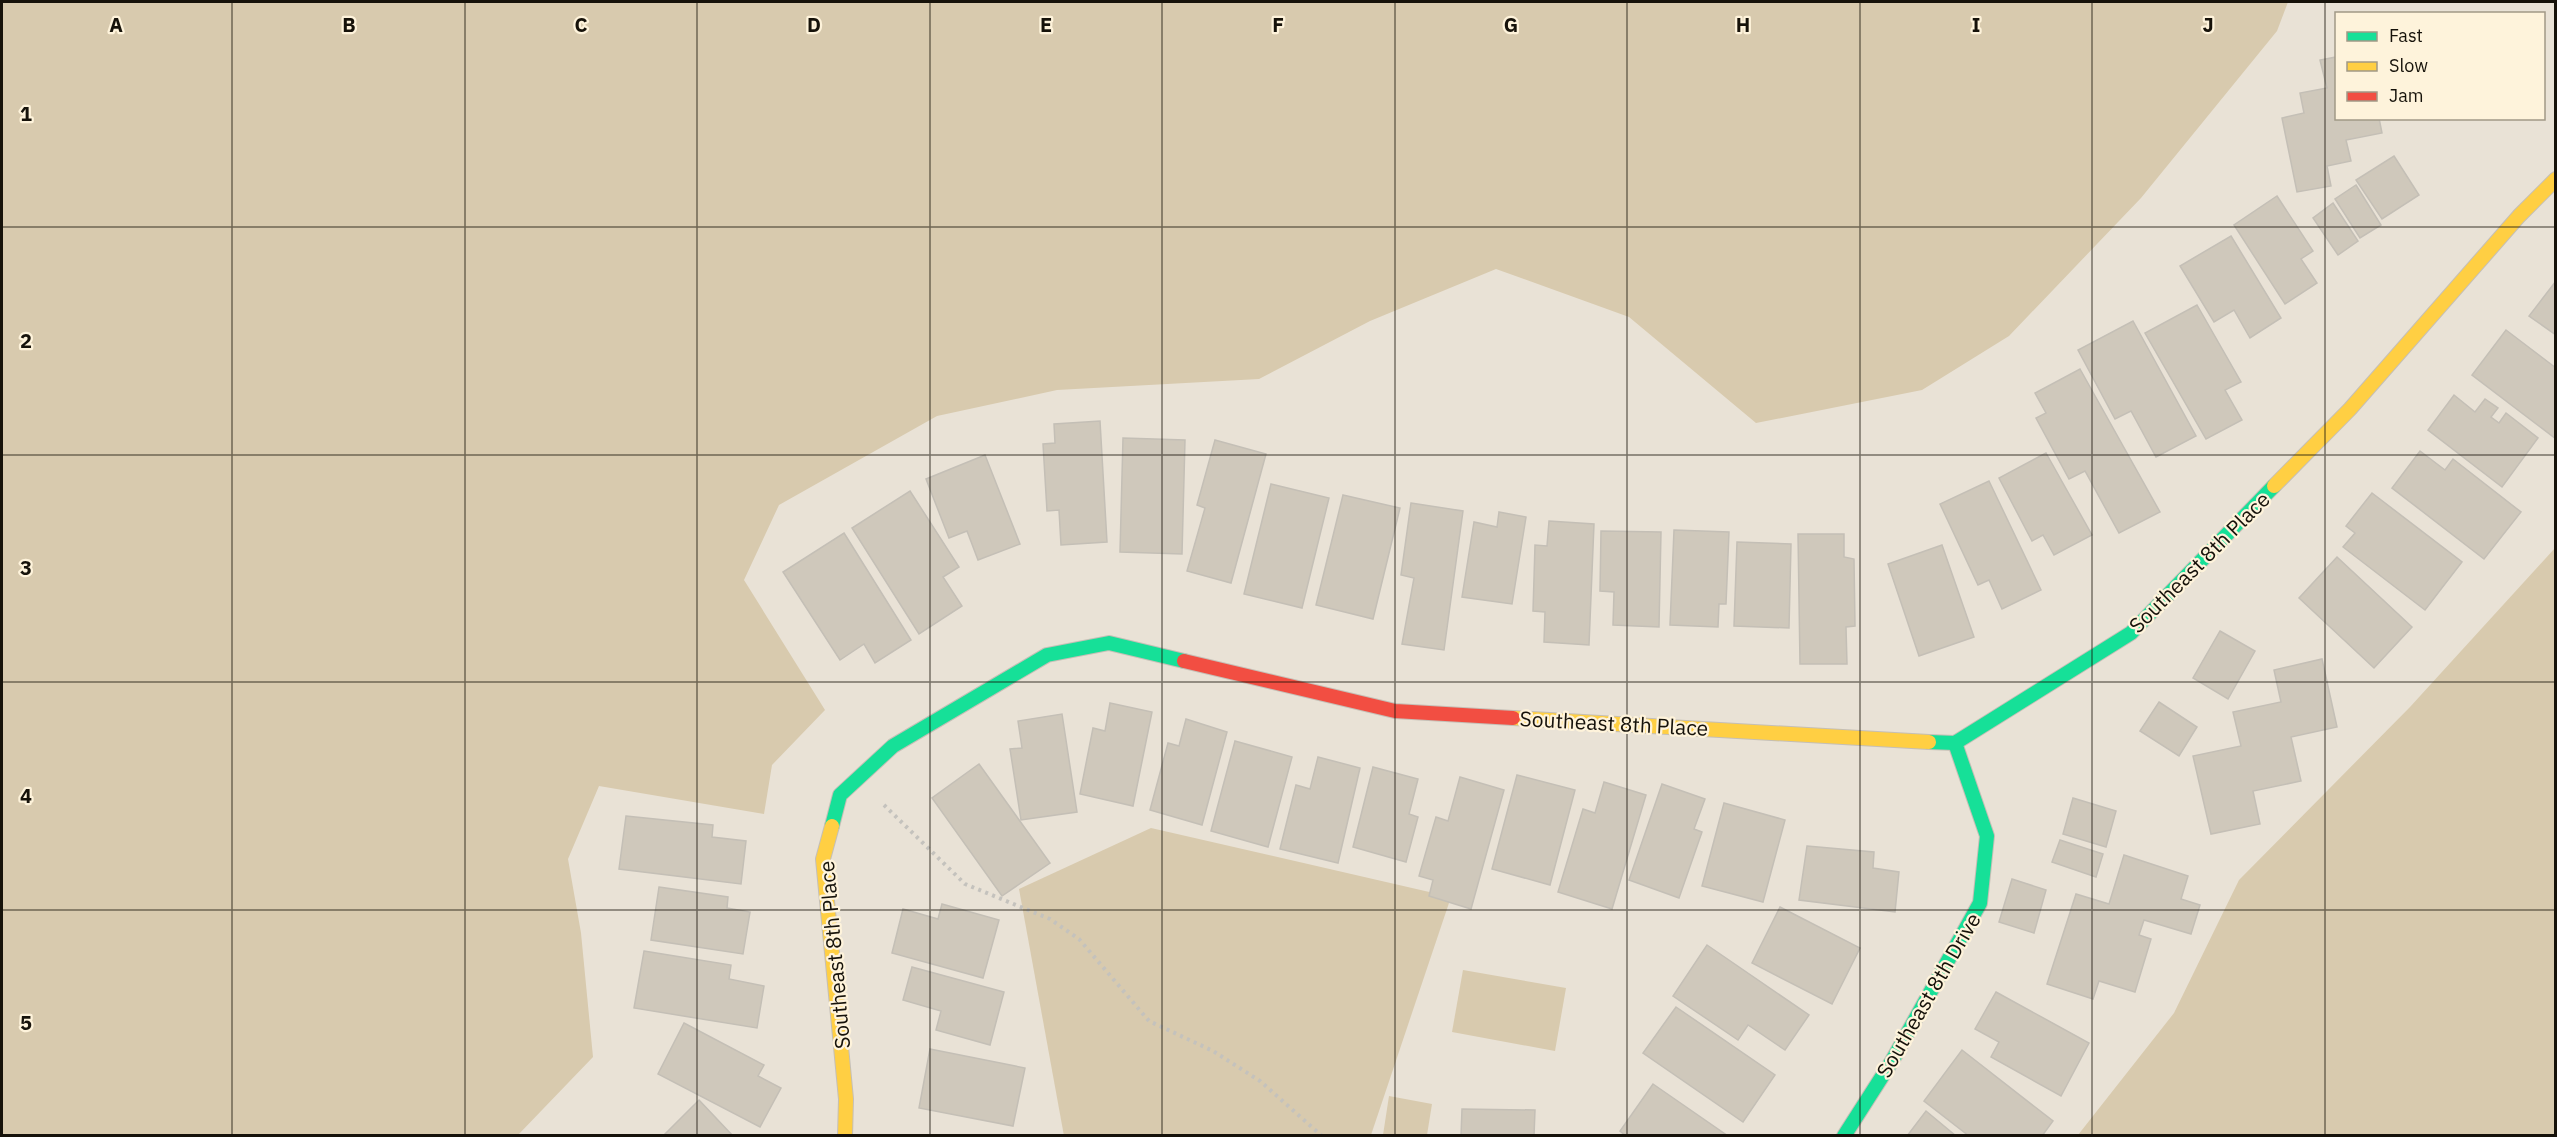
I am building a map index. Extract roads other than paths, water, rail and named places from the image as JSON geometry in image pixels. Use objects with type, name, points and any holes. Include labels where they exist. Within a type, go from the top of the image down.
[{"type":"street","name":"Southeast 8th Place","points":[[845,1136],[846,1099],[823,859],[840,795],[893,746],[1047,655],[1109,643],[1395,711],[1955,743],[2131,633],[2350,409],[2519,216],[2556,179]]},
{"type":"street","name":"Southeast 8th Drive","points":[[1844,1136],[1892,1062],[1980,903],[1987,836],[1955,743]]}]
